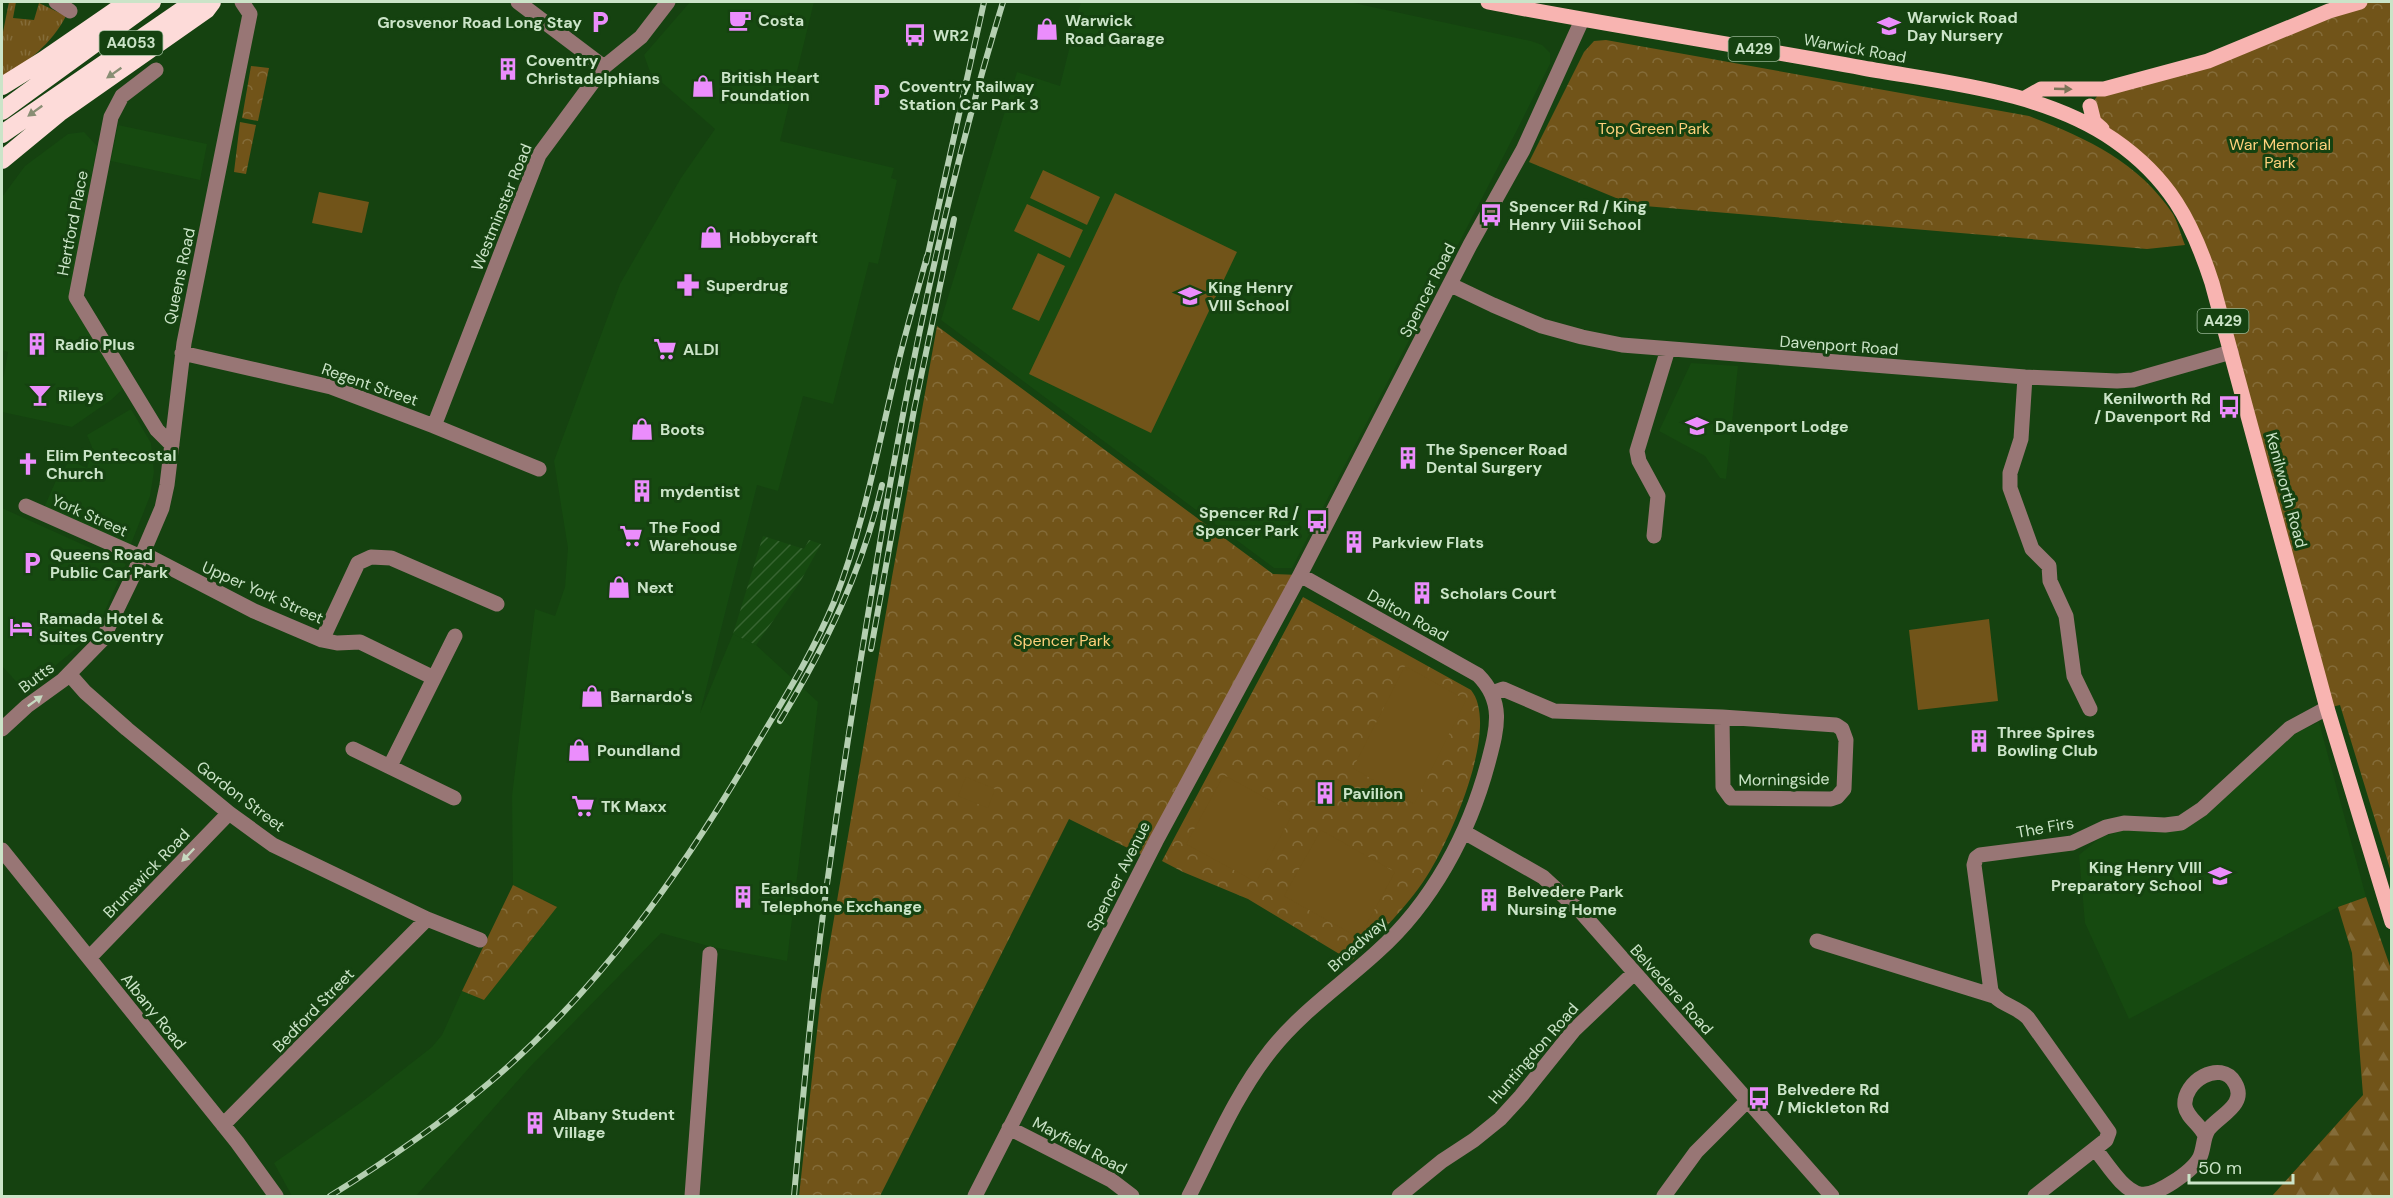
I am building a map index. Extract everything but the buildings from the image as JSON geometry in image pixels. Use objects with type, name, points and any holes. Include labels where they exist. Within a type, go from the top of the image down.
[{"type":"highway","points":[[2,86],[128,2]]},
{"type":"highway","name":"A4053","points":[[2,134],[152,2]]},
{"type":"highway","name":"A4053","points":[[2,111],[63,79],[194,2]]},
{"type":"highway","points":[[2,171],[7,155],[69,106],[206,10],[212,2]]},
{"type":"main road","name":"Warwick Road","points":[[1488,2],[1927,78],[2025,98],[2071,118]]},
{"type":"main road","points":[[2025,98],[2041,88],[2104,89],[2208,61],[2329,11],[2360,2]]},
{"type":"main road","points":[[2071,118],[2085,112],[2104,89]]},
{"type":"main road","points":[[2090,106],[2094,122],[2116,141]]},
{"type":"main road","name":"Kenilworth Road","points":[[2071,118],[2093,127],[2116,141],[2155,175],[2187,218],[2212,283],[2327,708],[2391,922]]},
{"type":"street","points":[[56,2],[70,11]]},
{"type":"street","name":"Queens Road","points":[[141,555],[162,508],[172,445],[182,353],[250,14],[242,2]]},
{"type":"street","points":[[518,2],[604,67]]},
{"type":"street","name":"Westminster Road","points":[[434,426],[539,155],[604,67],[641,37],[668,2]]},
{"type":"street","name":"Spencer Road","points":[[1300,575],[1470,245],[1523,150],[1582,20]]},
{"type":"street","name":"Hertford Place","points":[[156,70],[122,96],[111,117],[76,297],[157,429],[172,445]]},
{"type":"street","name":"Davenport Road","points":[[1451,285],[1542,326],[1622,345],[1668,350],[2025,377],[2125,381],[2231,352]]},
{"type":"street","points":[[1654,536],[1658,496],[1639,461],[1637,451],[1668,350]]},
{"type":"street","name":"Regent Street","points":[[182,353],[331,387],[434,426],[539,470]]},
{"type":"street","points":[[2025,377],[2021,439],[2010,473],[2010,488],[2032,549],[2049,566],[2050,581],[2066,616],[2073,676],[2090,709]]},
{"type":"street","name":"York Street","points":[[26,506],[141,555]]},
{"type":"street","name":"Upper York Street","points":[[141,555],[322,640],[358,563],[371,557],[392,558],[497,604]]},
{"type":"street","name":"Butts","points":[[2,729],[27,706],[70,675],[107,631],[141,555]]},
{"type":"street","name":"Dalton Road","points":[[1300,575],[1478,675],[1492,693]]},
{"type":"street","name":"Spencer Avenue","points":[[975,1197],[1156,841],[1300,575]]},
{"type":"street","points":[[390,766],[455,636]]},
{"type":"street","points":[[322,640],[337,643],[360,642],[435,678]]},
{"type":"street","name":"Gordon Street","points":[[70,675],[114,718],[229,813],[273,844],[427,919],[480,940]]},
{"type":"street","name":"Morningside","points":[[1492,693],[1503,689],[1554,711],[1722,717],[1836,725],[1842,729],[1846,740],[1844,789],[1837,797],[1831,799],[1731,798],[1723,787],[1722,717]]},
{"type":"street","name":"Broadway","points":[[1189,1197],[1245,1088],[1271,1049],[1303,1015],[1398,932],[1430,890],[1464,832],[1482,787],[1497,717],[1492,693]]},
{"type":"street","name":"The Firs","points":[[1994,996],[1988,985],[1977,899],[1974,865],[1978,856],[2072,843],[2106,827],[2124,823],[2165,825],[2181,823],[2202,809],[2290,728],[2327,708]]},
{"type":"street","points":[[354,749],[454,798]]},
{"type":"street","name":"Brunswick Road","points":[[89,958],[229,813]]},
{"type":"street","name":"Belvedere Road","points":[[1464,832],[1543,877],[1582,913],[1832,1197]]},
{"type":"street","name":"Albany Road","points":[[2,850],[223,1125],[276,1197]]},
{"type":"street","name":"Bedford Street","points":[[223,1125],[427,919]]},
{"type":"street","points":[[1817,940],[1994,996],[2022,1011],[2028,1018],[2108,1129],[2108,1138],[2035,1197]]},
{"type":"street","points":[[692,1197],[710,954]]},
{"type":"street","name":"Huntingdon Road","points":[[1399,1197],[1442,1161],[1500,1119],[1574,1030],[1634,974]]},
{"type":"street","points":[[1664,1197],[1696,1152],[1748,1101]]},
{"type":"street","name":"Mayfield Road","points":[[1009,1128],[1112,1180],[1132,1197]]},
{"type":"street","points":[[2095,1149],[2130,1189],[2148,1194],[2163,1189],[2196,1163],[2203,1149],[2205,1136]]},
{"type":"shaded area","points":[[690,2],[814,2],[780,141],[894,168],[891,178],[897,180],[878,264],[869,262],[833,404],[803,396],[778,491],[757,485],[700,713],[733,634],[756,645],[818,702],[787,961],[712,947],[661,933],[529,1068],[416,1196],[292,1196],[274,1163],[363,1101],[432,1047],[442,1035],[462,991],[484,1000],[556,906],[513,885],[512,796],[535,609],[555,616],[565,587],[568,548],[554,461],[620,284],[681,178],[715,129],[650,72],[644,55]]},
{"type":"shaded area","name":"King Henry VIII School","points":[[1081,2],[1349,2],[1531,41],[1542,45],[1550,53],[1550,64],[1516,132],[1292,568],[1274,568],[941,320],[1017,72],[1060,86]]},
{"type":"shaded area","points":[[118,125],[207,144],[200,180],[111,161]]},
{"type":"shaded area","points":[[84,132],[97,146],[70,295],[125,387],[111,400],[72,427],[2,412],[2,386],[8,352],[2,350],[2,197],[25,166],[68,134]]},
{"type":"shaded area","name":"Davenport Lodge","points":[[1691,363],[1738,366],[1726,479],[1720,478],[1705,456],[1659,431]]},
{"type":"shaded area","points":[[131,409],[151,443],[154,472],[150,496],[129,549],[43,510],[62,467],[65,468],[69,460],[87,468],[92,447],[87,435]]},
{"type":"shaded area","points":[[2,508],[126,564],[95,633],[27,689],[23,689],[2,666]]},
{"type":"shaded area","points":[[763,536],[804,549],[809,540],[821,544],[800,582],[756,645],[733,634]]},
{"type":"shaded area","name":"King Henry VIII Preparatory School","points":[[2319,722],[2366,897],[2338,907],[2129,1019],[2085,923],[2079,855],[2101,837],[2129,829],[2178,831],[2286,738]]},
{"type":"green space","points":[[9,2],[16,2],[13,18],[34,20],[39,3],[66,16],[46,44],[2,79],[2,37]]},
{"type":"green space","name":"War Memorial Park","points":[[2360,2],[2391,2],[2391,872],[2340,705],[2327,708],[2193,229],[2090,106],[2098,95]]},
{"type":"green space","name":"Top Green Park","points":[[1606,40],[2029,116],[2109,153],[2144,180],[2173,214],[2185,245],[2147,249],[1633,205],[1529,162],[1584,52],[1594,41]]},
{"type":"green space","points":[[251,66],[269,68],[258,121],[242,118]]},
{"type":"green space","points":[[240,122],[256,125],[246,174],[234,172]]},
{"type":"green space","points":[[1043,170],[1100,197],[1087,225],[1030,198]]},
{"type":"green space","points":[[319,192],[369,202],[362,233],[312,223]]},
{"type":"green space","points":[[1115,193],[1237,252],[1151,433],[1029,374]]},
{"type":"green space","points":[[1027,204],[1083,230],[1070,258],[1014,231]]},
{"type":"green space","points":[[1038,253],[1065,266],[1039,321],[1012,309]]},
{"type":"green space","name":"Spencer Park","points":[[937,326],[1273,574],[1300,575],[1148,858],[1069,819],[880,1196],[799,1196],[821,995]]},
{"type":"green space","points":[[1303,597],[1471,690],[1478,707],[1480,728],[1477,754],[1450,833],[1423,883],[1383,930],[1351,961],[1248,899],[1162,861]]},
{"type":"green space","points":[[1989,619],[1998,701],[1918,710],[1909,630]]},
{"type":"green space","points":[[1405,666],[1466,700],[1414,804],[1353,768]]},
{"type":"green space","points":[[1224,775],[1293,813],[1256,882],[1186,844]]},
{"type":"green space","points":[[966,777],[995,789],[988,808],[958,796]]},
{"type":"green space","points":[[1321,830],[1395,872],[1359,938],[1284,896]]},
{"type":"green space","points":[[513,885],[557,907],[484,1000],[462,991]]},
{"type":"green space","points":[[2366,897],[2391,969],[2391,1196],[2272,1196],[2363,1095],[2352,953],[2338,907]]},
{"type":"railway","points":[[926,263],[984,2]]},
{"type":"railway","points":[[794,1196],[824,904],[849,729],[886,507],[910,380],[951,189],[1003,2]]},
{"type":"railway","points":[[871,649],[914,410],[954,219]]},
{"type":"railway","points":[[330,1196],[391,1156],[470,1099],[528,1048],[566,1010],[634,930],[724,799],[816,641],[845,573],[870,486],[900,354],[927,256]]},
{"type":"railway","points":[[780,721],[813,664],[841,607],[864,548],[882,485]]},
{"type":"place","name":"Costa","points":[[740,20]]},
{"type":"place","name":"Grosvenor Road Long Stay","points":[[600,22]]},
{"type":"place","name":"Warwick Road Day Nursery","points":[[1889,26]]},
{"type":"place","name":"Warwick Road Garage","points":[[1047,29]]},
{"type":"place","name":"WR2","points":[[915,35]]},
{"type":"place","name":"Coventry Christadelphians","points":[[508,69]]},
{"type":"place","name":"British Heart Foundation","points":[[703,86]]},
{"type":"place","name":"Coventry Railway Station Car Park 3","points":[[881,95]]},
{"type":"place","name":"Spencer Rd / King Henry Viii School","points":[[1491,215]]},
{"type":"place","name":"Hobbycraft","points":[[711,237]]},
{"type":"place","name":"Superdrug","points":[[688,285]]},
{"type":"place","name":"King Henry VIII School","points":[[1190,296]]},
{"type":"place","name":"Radio Plus","points":[[37,344]]},
{"type":"place","name":"ALDI","points":[[665,349]]},
{"type":"place","name":"Rileys","points":[[40,395]]},
{"type":"place","name":"Kenilworth Rd / Davenport Rd","points":[[2229,407]]},
{"type":"place","name":"Davenport Lodge","points":[[1697,426]]},
{"type":"place","name":"Boots","points":[[642,429]]},
{"type":"place","name":"The Spencer Road Dental Surgery","points":[[1408,458]]},
{"type":"place","name":"Elim Pentecostal Church","points":[[28,464]]},
{"type":"place","name":"mydentist","points":[[642,491]]},
{"type":"place","name":"Spencer Rd / Spencer Park","points":[[1317,521]]},
{"type":"place","name":"The Food Warehouse","points":[[631,536]]},
{"type":"place","name":"Parkview Flats","points":[[1354,542]]},
{"type":"place","name":"Queens Road Public Car Park","points":[[32,563]]},
{"type":"place","name":"Next","points":[[619,587]]},
{"type":"place","name":"Scholars Court","points":[[1422,593]]},
{"type":"place","name":"Ramada Hotel & Suites Coventry","points":[[21,627]]},
{"type":"place","name":"Barnardo's","points":[[592,696]]},
{"type":"place","name":"Three Spires Bowling Club","points":[[1979,741]]},
{"type":"place","name":"Poundland","points":[[579,750]]},
{"type":"place","name":"Pavilion","points":[[1325,793]]},
{"type":"place","name":"TK Maxx","points":[[583,806]]},
{"type":"place","name":"King Henry VIII Preparatory School","points":[[2220,876]]},
{"type":"place","name":"Earlsdon Telephone Exchange","points":[[743,897]]},
{"type":"place","name":"Belvedere Park Nursing Home","points":[[1489,900]]},
{"type":"place","name":"Belvedere Rd / Mickleton Rd","points":[[1759,1098]]},
{"type":"place","name":"Albany Student Village","points":[[535,1123]]}]
